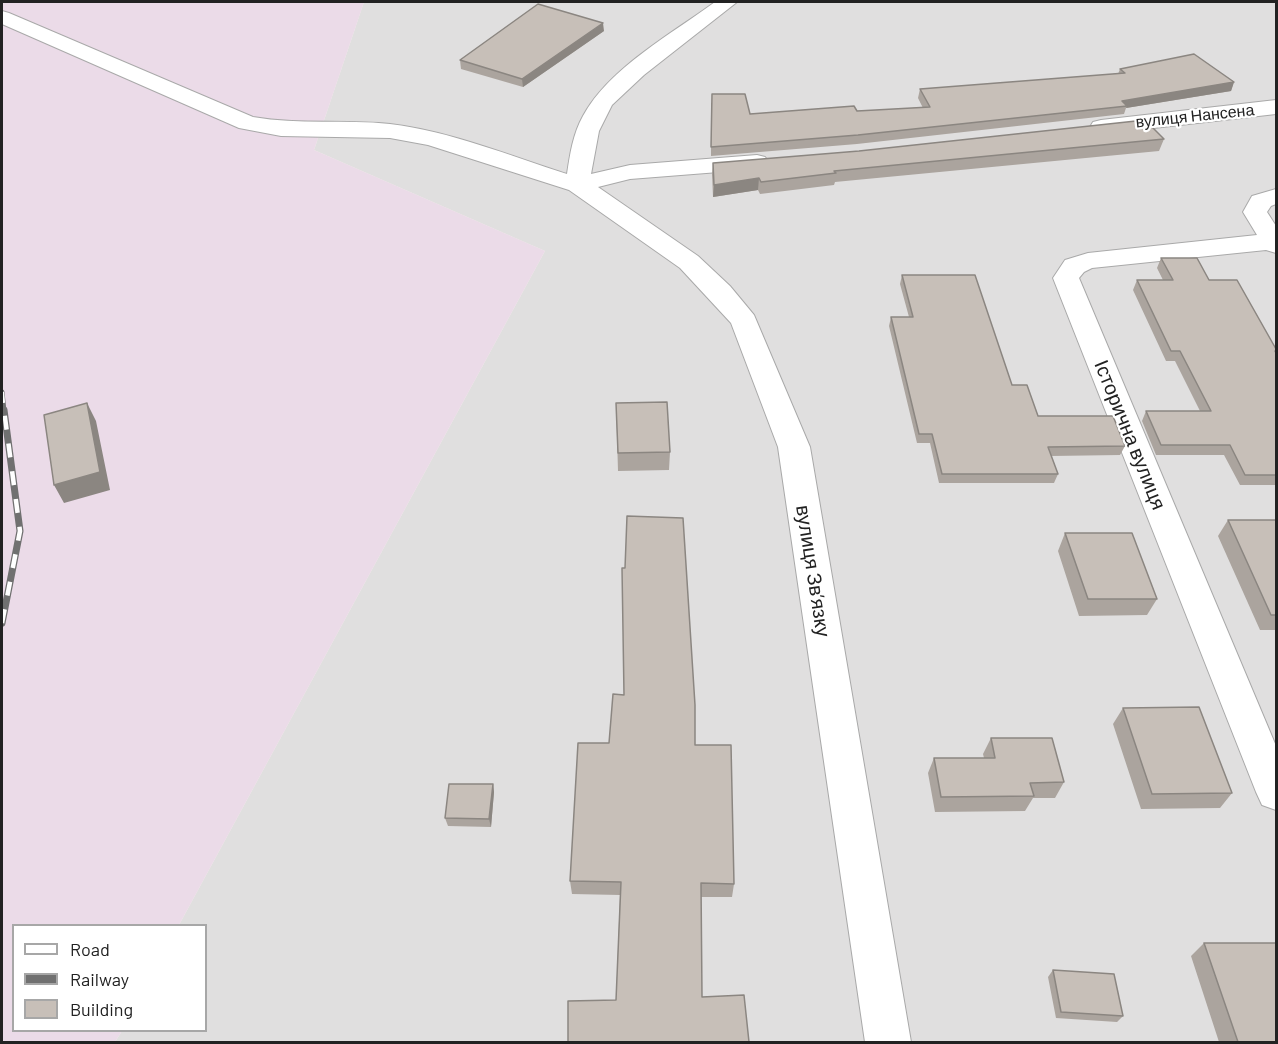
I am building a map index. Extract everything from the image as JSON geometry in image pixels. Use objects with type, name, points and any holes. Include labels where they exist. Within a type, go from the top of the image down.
[{"type":"street","points":[[578,185],[584,143],[595,114],[610,93],[728,2]]},
{"type":"street","points":[[2,17],[247,123],[281,129],[320,128],[401,133],[432,139],[578,185],[630,172],[776,160]]},
{"type":"street","name":"вулиця Нансена","points":[[1081,129],[1276,107]]},
{"type":"street","name":"вулиця Звʼязку","points":[[578,185],[689,262],[720,292],[744,321],[794,447],[888,1042]]},
{"type":"street","points":[[1275,243],[1255,212],[1261,201],[1276,196]]},
{"type":"street","name":"Історична вулиця","points":[[1275,243],[1088,261],[1074,267],[1065,278],[1276,792]]},
{"type":"shaded area","points":[[2,2],[364,2],[314,150],[545,251],[180,924],[12,924],[12,1032],[121,1032],[115,1042],[2,1042]]},
{"type":"shaded area","points":[[364,2],[1276,2],[1276,1042],[115,1042],[121,1032],[207,1032],[207,924],[180,924],[545,251],[314,150]]},
{"type":"building","points":[[538,4],[603,23],[522,79],[460,60]]},
{"type":"building","points":[[1194,54],[1234,82],[1122,101],[1127,106],[858,135],[711,147],[712,94],[745,94],[750,114],[854,106],[857,111],[930,107],[920,89],[1125,73],[1120,69]]},
{"type":"building","points":[[1145,120],[1164,139],[834,171],[836,173],[761,182],[759,178],[714,185],[713,163],[859,151]]},
{"type":"building","points":[[1161,258],[1197,258],[1209,280],[1237,280],[1276,349],[1276,475],[1245,475],[1230,445],[1161,445],[1146,411],[1211,411],[1180,351],[1171,351],[1137,280],[1173,280]]},
{"type":"building","points":[[902,275],[975,275],[1012,385],[1027,385],[1038,416],[1113,416],[1125,446],[1048,447],[1058,474],[942,474],[932,434],[919,434],[891,317],[913,317]]},
{"type":"building","points":[[667,402],[670,452],[618,453],[616,403]]},
{"type":"building","points":[[87,403],[100,472],[54,485],[44,415]]},
{"type":"building","points":[[627,516],[683,518],[695,705],[695,745],[731,745],[734,884],[701,883],[702,997],[744,995],[749,1042],[568,1042],[568,1001],[616,1000],[621,882],[570,881],[578,743],[609,743],[613,694],[624,695],[622,568],[625,568]]},
{"type":"building","points":[[1228,520],[1276,520],[1276,615],[1271,615]]},
{"type":"building","points":[[1065,533],[1132,533],[1157,599],[1088,599]]},
{"type":"building","points":[[1199,707],[1232,793],[1152,794],[1123,708]]},
{"type":"building","points":[[991,738],[1052,738],[1064,782],[1030,783],[1034,796],[941,797],[934,758],[995,758]]},
{"type":"building","points":[[449,784],[493,784],[489,819],[445,818]]},
{"type":"building","points":[[1204,943],[1276,943],[1276,1042],[1238,1042]]},
{"type":"building","points":[[1053,970],[1114,974],[1123,1016],[1061,1012]]},
{"type":"railway","points":[[2,392],[4,411]]},
{"type":"railway","points":[[2,623],[20,531],[4,410]]}]
